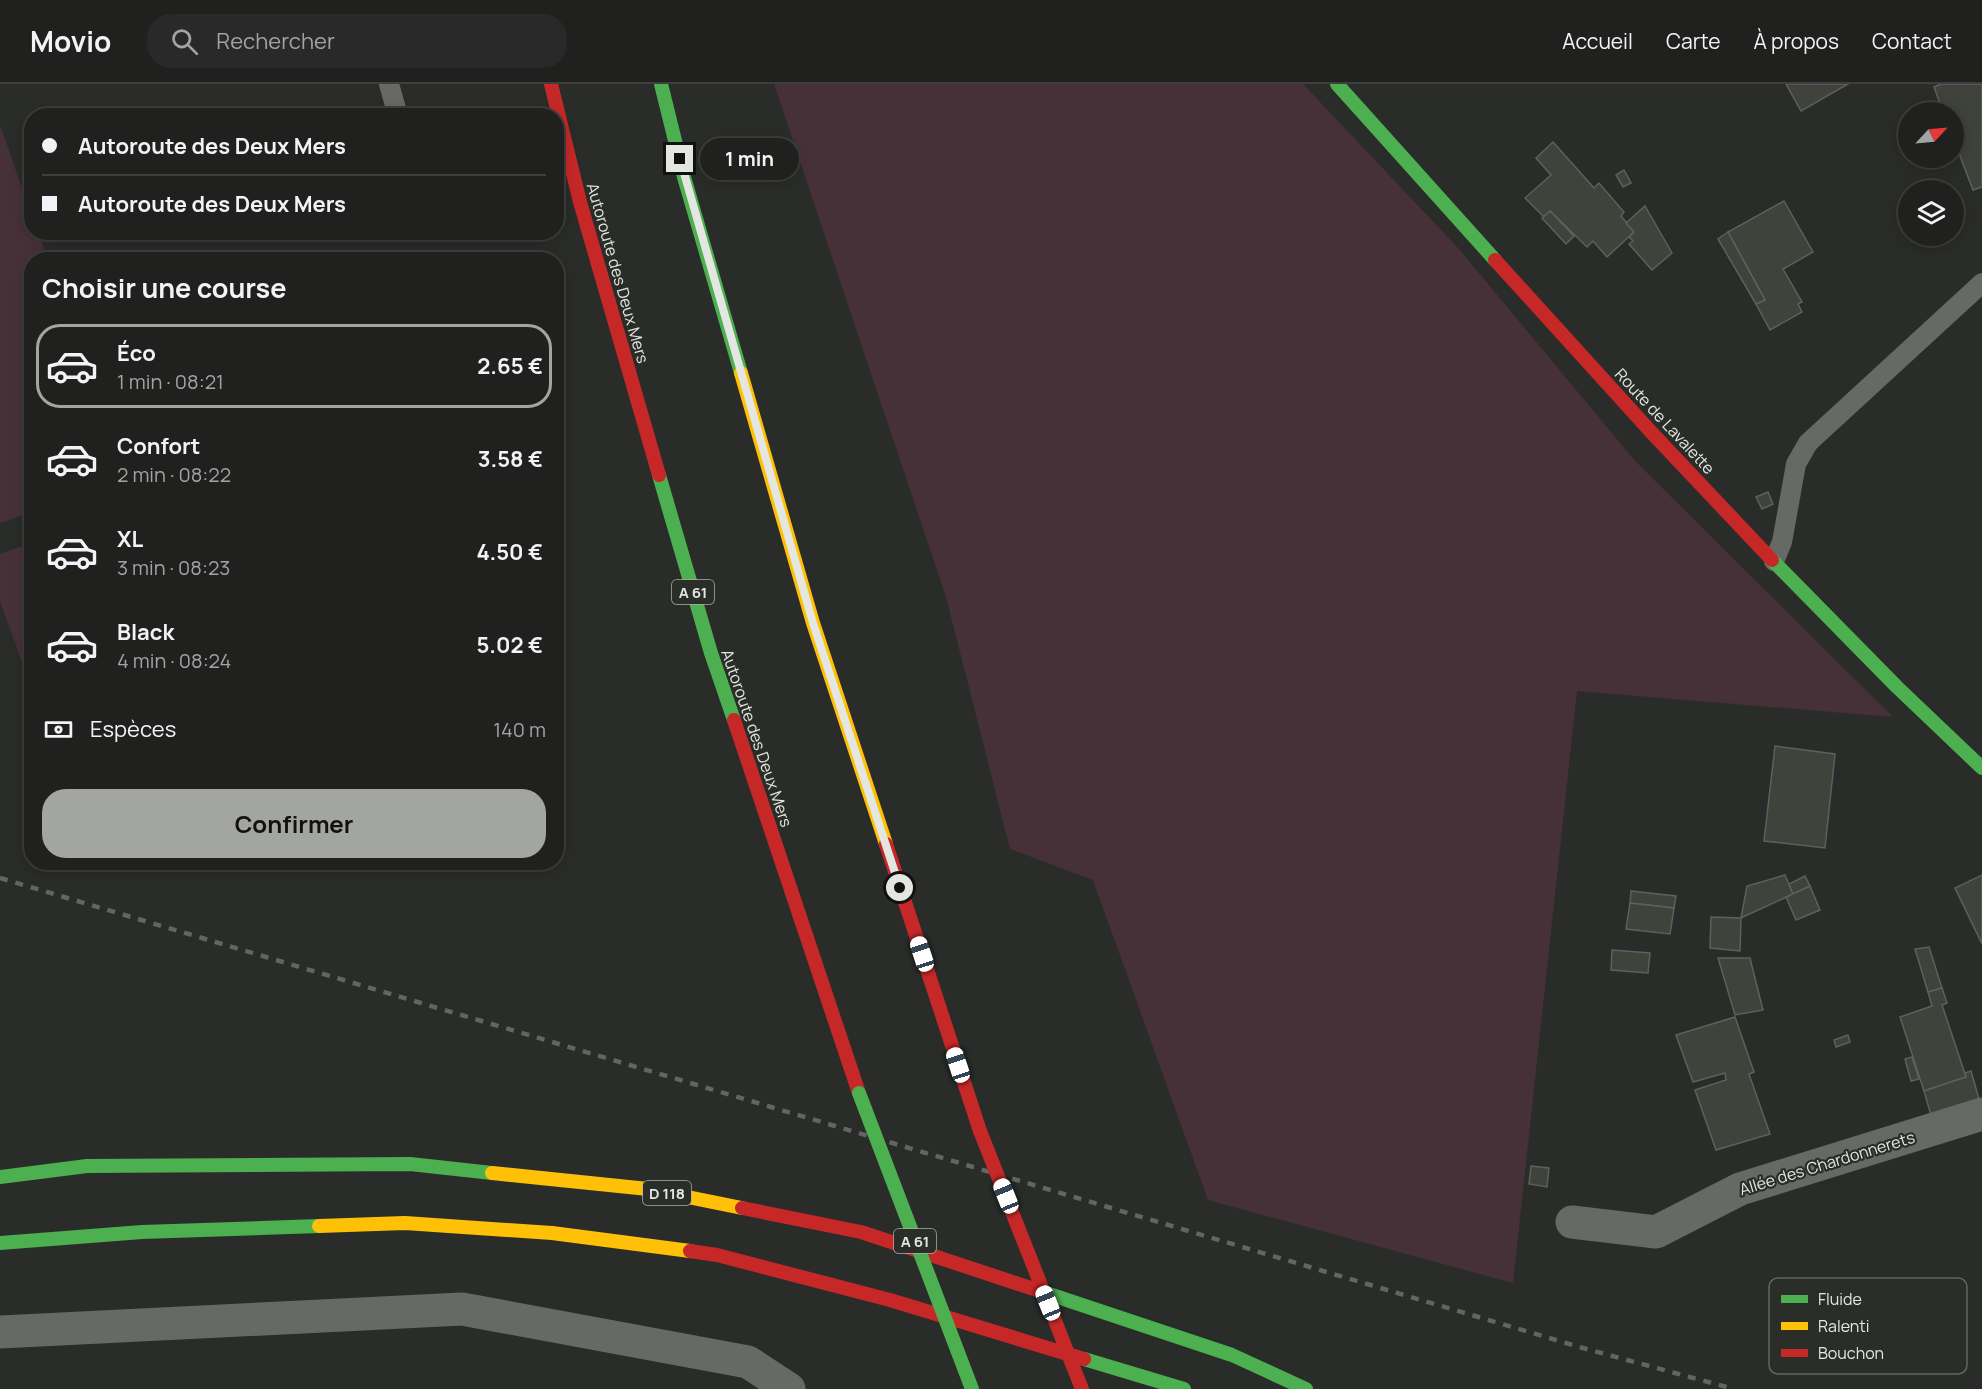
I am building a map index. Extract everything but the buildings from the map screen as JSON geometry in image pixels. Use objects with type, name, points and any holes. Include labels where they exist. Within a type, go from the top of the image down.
[{"type":"main road","name":"Autoroute des Deux Mers","points":[[551,84],[557,108]]},
{"type":"main road","points":[[661,84],[684,177],[813,623],[980,1131],[1082,1389]]},
{"type":"main road","name":"Route de Lavalette","points":[[1337,84],[1638,418],[1912,703],[1982,768]]},
{"type":"main road","name":"Autoroute des Deux Mers","points":[[564,137],[580,202],[711,653],[859,1093],[972,1389]]},
{"type":"main road","name":"D 118","points":[[0,1177],[87,1166],[410,1164],[648,1189],[861,1232],[1232,1355],[1306,1389]]},
{"type":"main road","points":[[0,1242],[142,1232],[405,1223],[552,1233],[717,1255],[890,1300],[1184,1389]]},
{"type":"street","name":"Allée des Chardonnerets","points":[[1572,1222],[1656,1232],[1740,1189],[1982,1114]]},
{"type":"street","points":[[0,1332],[462,1309],[748,1362],[789,1389]]},
{"type":"lane","points":[[389,84],[396,108]]},
{"type":"lane","points":[[1774,561],[1782,542],[1796,464],[1808,442],[1982,283]]},
{"type":"shaded area","points":[[774,84],[1303,84],[1459,249],[1636,462],[1893,717],[1577,691],[1513,1283],[1208,1200],[1093,880],[1010,849],[946,597]]},
{"type":"shaded area","points":[[0,125],[24,194],[24,240],[41,240],[45,252],[24,252],[24,514],[0,523]]},
{"type":"shaded area","points":[[24,546],[24,667],[0,602],[0,554]]},
{"type":"railway","points":[[0,878],[1583,1348],[1734,1389]]},
{"type":"traffic: fast","points":[[661,84],[684,177],[741,373]]},
{"type":"traffic: fast","points":[[1337,84],[1495,260]]},
{"type":"traffic: fast","points":[[659,475],[711,653],[734,720]]},
{"type":"traffic: fast","points":[[1772,560],[1897,687],[1982,768]]},
{"type":"traffic: fast","points":[[859,1093],[972,1389]]},
{"type":"traffic: fast","points":[[0,1177],[87,1166],[410,1164],[492,1173]]},
{"type":"traffic: fast","points":[[0,1243],[142,1232],[319,1226]]},
{"type":"traffic: fast","points":[[1043,1292],[1232,1355],[1306,1389]]},
{"type":"traffic: fast","points":[[1084,1359],[1184,1389]]},
{"type":"traffic: slow","points":[[741,373],[813,623],[886,844]]},
{"type":"traffic: slow","points":[[492,1173],[648,1189],[742,1208]]},
{"type":"traffic: slow","points":[[319,1226],[405,1223],[552,1233],[690,1251]]},
{"type":"traffic: jam","points":[[551,84],[557,108]]},
{"type":"traffic: jam","points":[[564,137],[580,202],[659,475]]},
{"type":"traffic: jam","points":[[1495,260],[1652,433],[1772,560]]},
{"type":"traffic: jam","points":[[734,720],[859,1093]]},
{"type":"traffic: jam","points":[[886,844],[980,1131]]},
{"type":"traffic: jam","points":[[980,1131],[1082,1389]]},
{"type":"traffic: jam","points":[[742,1208],[861,1232],[1043,1292]]},
{"type":"traffic: jam","points":[[690,1251],[717,1255],[890,1300],[1084,1359]]},
{"type":"route","points":[[680,159],[813,623],[900,888]]}]
